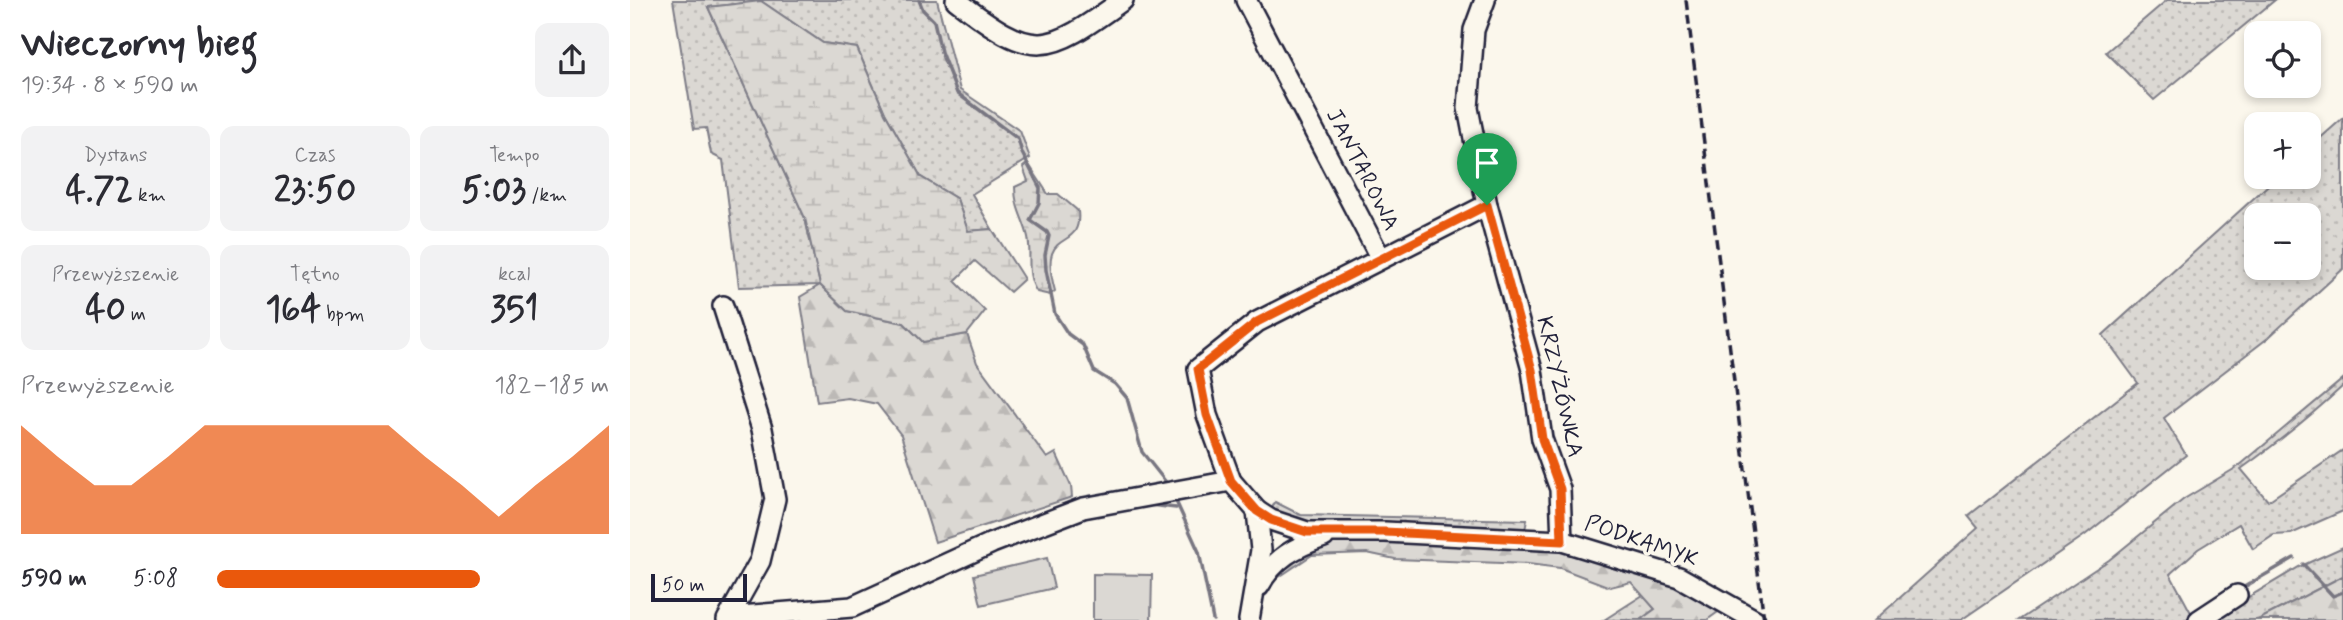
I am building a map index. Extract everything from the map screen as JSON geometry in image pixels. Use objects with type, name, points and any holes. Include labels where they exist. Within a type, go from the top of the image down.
[{"type":"street","points":[[956,0],[1014,38],[1039,45],[1065,40],[1123,0]]},
{"type":"street","name":"JANTAROWA","points":[[1246,0],[1380,257],[1487,205]]},
{"type":"street","name":"KRZYŻÓWKA","points":[[1485,0],[1474,30],[1468,108],[1487,205],[1532,370],[1542,439],[1560,489],[1562,541]]},
{"type":"street","points":[[1249,620],[1261,550],[1257,511],[1231,481],[1207,415],[1198,369],[1257,322],[1380,257]]},
{"type":"street","points":[[723,306],[762,429],[775,499],[760,561],[727,620]]},
{"type":"street","points":[[734,620],[740,616],[852,607],[992,543],[1083,508],[1161,496],[1231,481]]},
{"type":"street","name":"PODKAMYK","points":[[1257,511],[1287,526],[1307,532],[1385,532],[1562,541],[1679,576],[1755,620]]},
{"type":"street","name":"PODKAMYK","points":[[1253,596],[1268,570],[1283,555],[1334,534]]},
{"type":"street","points":[[2199,620],[2236,595]]},
{"type":"green space","points":[[673,0],[937,0],[960,90],[1020,131],[1030,158],[972,194],[992,229],[968,231],[957,199],[921,177],[885,113],[857,48],[823,43],[761,1],[708,7],[805,218],[820,285],[739,287],[723,160],[711,154],[706,128],[694,129]]},
{"type":"green space","points":[[2167,0],[2275,0],[2250,21],[2244,21],[2244,26],[2154,100],[2106,52]]},
{"type":"green space","points":[[761,1],[823,43],[857,48],[885,113],[921,177],[957,199],[968,231],[992,229],[1024,279],[1010,292],[975,261],[955,281],[985,311],[967,334],[923,342],[904,323],[847,311],[820,285],[805,218],[708,7]]},
{"type":"green space","points":[[2343,118],[2343,269],[2268,338],[2164,418],[2186,455],[2085,535],[1961,620],[1875,620],[1978,528],[1968,516],[2138,383],[2103,335],[2244,207],[2244,280],[2321,280],[2321,203],[2248,203],[2264,189],[2321,189],[2321,137]]},
{"type":"green space","points":[[1028,163],[1048,194],[1058,194],[1078,211],[1078,224],[1074,232],[1055,247],[1051,256],[1055,291],[1050,295],[1037,292],[1033,285],[1028,237],[1016,201],[1015,187],[1028,181],[1023,167]]},
{"type":"green space","points":[[820,285],[847,311],[904,323],[923,342],[967,334],[977,363],[1047,458],[1056,453],[1071,486],[1072,497],[935,542],[901,435],[877,404],[848,398],[817,402],[800,297]]},
{"type":"green space","points":[[2343,379],[2343,386],[2319,408],[2241,469],[2268,501],[2343,450],[2343,511],[2291,534],[2274,535],[2253,549],[2239,524],[2198,549],[2170,574],[2195,620],[2019,620],[2109,560],[2184,499],[2239,466]]},
{"type":"green space","points":[[1275,502],[1301,515],[1527,520],[1525,530],[1310,524],[1292,520],[1272,508]]},
{"type":"green space","points":[[1387,539],[1561,547],[1683,588],[1718,612],[1707,620],[1640,620],[1655,609],[1631,582],[1610,587],[1560,568],[1528,564],[1395,559],[1367,553],[1312,555],[1276,579],[1277,568],[1310,544]]},
{"type":"green space","points":[[2343,547],[2343,576],[2258,620],[2210,620],[2299,567]]},
{"type":"green space","points":[[1047,558],[1054,588],[981,605],[974,575]]},
{"type":"green space","points":[[1093,574],[1152,575],[1151,620],[1093,620]]},
{"type":"green space","points":[[2343,576],[2343,620],[2258,620]]},
{"type":"green space","points":[[1643,595],[1655,609],[1640,620],[1604,620]]},
{"type":"waterway","points":[[919,0],[923,10],[934,21],[941,52],[957,93],[1018,139],[1040,188],[1039,203],[1030,220],[1049,236],[1045,255],[1046,270],[1055,314],[1068,334],[1083,345],[1094,371],[1115,384],[1127,398],[1142,452],[1169,486]]},
{"type":"waterway","points":[[1175,499],[1199,552],[1213,620]]},
{"type":"waterway","points":[[1150,505],[1176,508]]},
{"type":"waterway","points":[[2239,590],[2294,558]]},
{"type":"waterway","points":[[2303,564],[2333,596],[2343,592]]},
{"type":"railway","points":[[1686,0],[1764,620]]},
{"type":"route","points":[[1487,205],[1532,370],[1542,439],[1560,489],[1562,541],[1530,537],[1464,538],[1385,532],[1307,532],[1271,520],[1257,511],[1231,481],[1207,415],[1198,369],[1257,322],[1380,257],[1487,205]]}]
